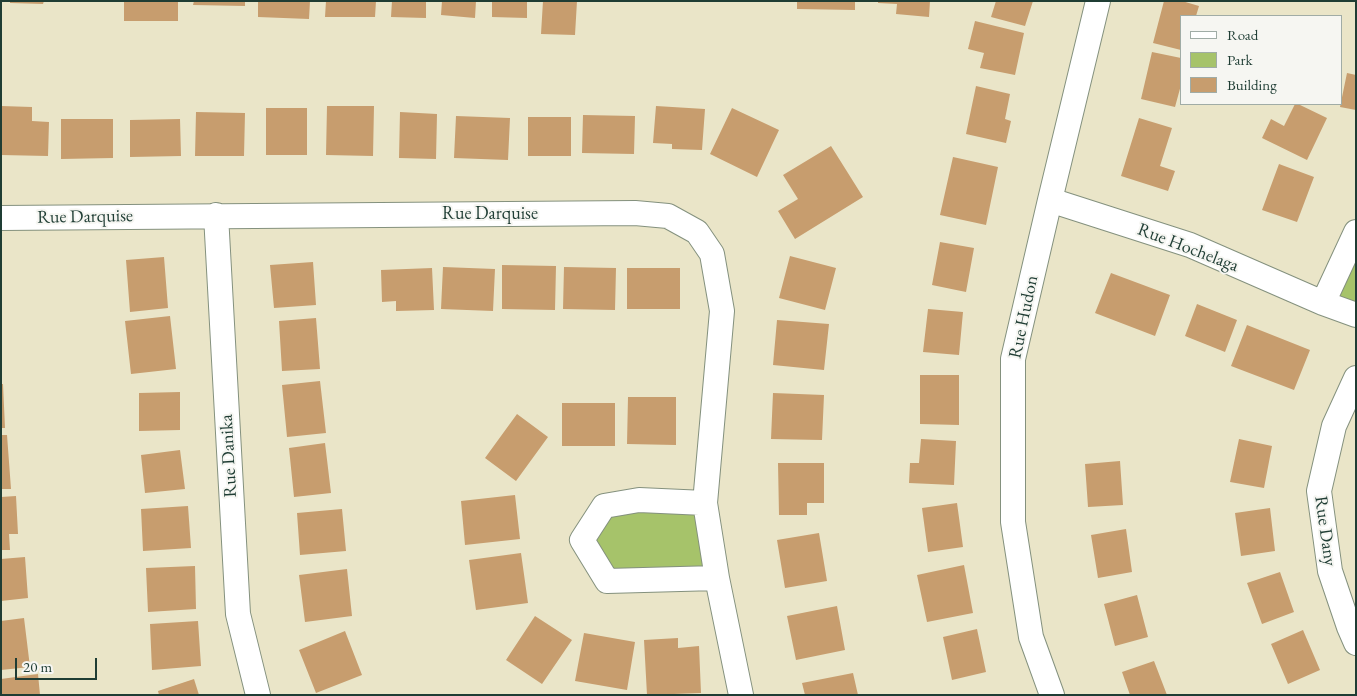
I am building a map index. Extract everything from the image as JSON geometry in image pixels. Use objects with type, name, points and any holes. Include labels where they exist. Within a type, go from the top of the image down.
[{"type":"street","name":"Rue Hudon","points":[[1052,695],[1031,637],[1013,522],[1013,359],[1098,1]]},
{"type":"street","name":"Rue Hochelaga","points":[[1050,200],[1190,245],[1323,303],[1356,315]]},
{"type":"street","name":"Rue Darquise","points":[[1,218],[635,213],[668,216],[697,232],[712,254],[722,312],[705,503],[717,578],[741,695]]},
{"type":"street","name":"Rue Danika","points":[[216,216],[238,614],[258,695]]},
{"type":"street","points":[[1323,303],[1356,232]]},
{"type":"street","name":"Rue Dany","points":[[1353,633],[1330,572],[1319,491],[1334,426],[1356,378]]},
{"type":"street","points":[[705,503],[639,500],[604,506],[582,540],[606,581],[717,578]]},
{"type":"green space","points":[[1356,232],[1356,315],[1323,303]]},
{"type":"green space","points":[[705,503],[717,578],[607,581],[582,540],[604,506]]},
{"type":"building","points":[[10,1],[44,1],[43,4],[10,3]]},
{"type":"building","points":[[124,1],[178,1],[178,21],[124,21]]},
{"type":"building","points":[[194,1],[245,1],[245,6],[193,5]]},
{"type":"building","points":[[258,1],[310,1],[309,19],[258,17]]},
{"type":"building","points":[[326,1],[376,1],[375,17],[325,17]]},
{"type":"building","points":[[392,1],[426,1],[426,18],[391,17]]},
{"type":"building","points":[[442,1],[476,1],[475,18],[441,15]]},
{"type":"building","points":[[492,1],[527,1],[527,18],[492,17]]},
{"type":"building","points":[[543,1],[577,1],[575,35],[541,34]]},
{"type":"building","points":[[797,1],[855,1],[855,10],[797,9]]},
{"type":"building","points":[[878,1],[930,1],[929,17],[896,14],[897,4],[878,3]]},
{"type":"building","points":[[996,1],[1033,1],[1025,26],[991,17]]},
{"type":"building","points":[[1164,1],[1182,1],[1199,6],[1196,15],[1180,15],[1180,50],[1153,43]]},
{"type":"building","points":[[975,21],[1024,33],[1015,75],[980,68],[984,53],[968,49]]},
{"type":"building","points":[[1152,52],[1180,58],[1180,89],[1175,107],[1141,99]]},
{"type":"building","points":[[1347,73],[1356,75],[1356,110],[1340,107],[1342,105]]},
{"type":"building","points":[[976,86],[1010,94],[1005,119],[1011,121],[1006,143],[966,134]]},
{"type":"building","points":[[1294,105],[1300,105],[1327,118],[1307,160],[1262,138],[1271,119],[1284,126]]},
{"type":"building","points":[[1,106],[32,107],[32,121],[49,122],[48,156],[1,155]]},
{"type":"building","points":[[327,106],[374,106],[373,156],[326,155]]},
{"type":"building","points":[[656,106],[705,109],[702,150],[672,149],[672,144],[653,143]]},
{"type":"building","points":[[266,108],[307,108],[307,155],[266,155]]},
{"type":"building","points":[[732,108],[779,130],[757,177],[710,154]]},
{"type":"building","points":[[196,112],[245,113],[244,156],[195,156]]},
{"type":"building","points":[[400,112],[437,114],[436,159],[399,158]]},
{"type":"building","points":[[583,115],[635,116],[634,154],[582,153]]},
{"type":"building","points":[[456,116],[510,118],[508,160],[454,158]]},
{"type":"building","points":[[528,117],[571,117],[571,156],[528,156]]},
{"type":"building","points":[[1139,118],[1172,128],[1160,166],[1175,171],[1168,191],[1121,176]]},
{"type":"building","points":[[61,119],[113,119],[113,158],[61,159]]},
{"type":"building","points":[[180,119],[181,156],[130,157],[130,120]]},
{"type":"building","points":[[831,146],[863,197],[795,239],[778,211],[798,199],[783,175]]},
{"type":"building","points":[[953,157],[998,167],[986,225],[940,215]]},
{"type":"building","points":[[1279,164],[1314,177],[1297,222],[1262,210]]},
{"type":"building","points":[[940,242],[974,248],[966,292],[932,285]]},
{"type":"building","points":[[790,256],[836,268],[825,310],[779,298]]},
{"type":"building","points":[[164,257],[168,308],[130,312],[126,260]]},
{"type":"building","points":[[313,262],[316,305],[274,308],[270,265]]},
{"type":"building","points":[[502,265],[556,266],[555,310],[502,309]]},
{"type":"building","points":[[443,267],[495,269],[493,311],[441,309]]},
{"type":"building","points":[[564,267],[616,268],[615,310],[563,309]]},
{"type":"building","points":[[432,268],[434,310],[396,311],[396,301],[382,302],[381,270]]},
{"type":"building","points":[[627,268],[680,268],[680,309],[627,309]]},
{"type":"building","points":[[1111,273],[1170,295],[1155,336],[1095,313]]},
{"type":"building","points":[[1197,304],[1237,320],[1225,352],[1185,336]]},
{"type":"building","points":[[928,309],[963,312],[959,355],[923,352]]},
{"type":"building","points":[[170,316],[176,369],[131,374],[125,321]]},
{"type":"building","points":[[316,318],[320,369],[282,371],[279,321]]},
{"type":"building","points":[[777,320],[829,324],[824,370],[773,365]]},
{"type":"building","points":[[1247,325],[1310,350],[1294,390],[1231,366]]},
{"type":"building","points":[[920,375],[959,375],[959,425],[920,424]]},
{"type":"building","points":[[320,381],[326,433],[287,437],[282,385]]},
{"type":"building","points":[[1,384],[3,384],[5,428],[1,428]]},
{"type":"building","points":[[180,392],[180,430],[139,431],[139,393]]},
{"type":"building","points":[[773,393],[824,395],[822,440],[771,439]]},
{"type":"building","points":[[628,397],[676,397],[676,445],[627,444]]},
{"type":"building","points":[[562,403],[615,403],[615,446],[562,446]]},
{"type":"building","points":[[517,414],[548,437],[516,481],[485,458]]},
{"type":"building","points":[[1,435],[7,435],[11,489],[1,489]]},
{"type":"building","points":[[921,439],[956,441],[954,485],[909,483],[910,463],[919,463]]},
{"type":"building","points":[[1239,439],[1272,446],[1264,488],[1230,482]]},
{"type":"building","points":[[325,443],[331,493],[294,497],[289,448]]},
{"type":"building","points":[[180,450],[185,489],[145,493],[141,455]]},
{"type":"building","points":[[1120,461],[1123,505],[1088,507],[1085,464]]},
{"type":"building","points":[[778,463],[824,463],[824,503],[807,503],[807,515],[779,515]]},
{"type":"building","points":[[515,495],[520,539],[465,545],[461,501]]},
{"type":"building","points":[[16,496],[18,534],[9,534],[10,550],[1,550],[1,497]]},
{"type":"building","points":[[957,503],[963,547],[928,552],[922,508]]},
{"type":"building","points":[[188,506],[191,548],[143,551],[141,509]]},
{"type":"building","points":[[1270,508],[1275,551],[1241,556],[1235,513]]},
{"type":"building","points":[[342,509],[346,551],[300,555],[297,513]]},
{"type":"building","points":[[1126,529],[1132,572],[1098,578],[1091,535]]},
{"type":"building","points":[[819,533],[827,581],[785,588],[777,540]]},
{"type":"building","points":[[521,553],[528,603],[476,610],[469,560]]},
{"type":"building","points":[[25,557],[28,598],[1,601],[1,559]]},
{"type":"building","points":[[964,565],[973,613],[927,622],[917,575]]},
{"type":"building","points":[[195,566],[196,609],[148,612],[146,568]]},
{"type":"building","points":[[347,569],[352,616],[305,622],[299,575]]},
{"type":"building","points":[[1280,572],[1294,612],[1262,624],[1247,583]]},
{"type":"building","points":[[1137,595],[1148,637],[1115,646],[1104,604]]},
{"type":"building","points":[[837,606],[845,650],[796,660],[787,616]]},
{"type":"building","points":[[535,616],[572,640],[542,684],[506,660]]},
{"type":"building","points":[[24,618],[30,667],[1,670],[1,621]]},
{"type":"building","points":[[198,621],[201,666],[152,670],[150,624]]},
{"type":"building","points":[[977,629],[986,672],[952,680],[943,637]]},
{"type":"building","points":[[1303,630],[1320,670],[1288,684],[1271,644]]},
{"type":"building","points":[[345,631],[362,675],[316,693],[299,650]]},
{"type":"building","points":[[584,633],[635,642],[627,690],[575,681]]},
{"type":"building","points":[[678,638],[678,648],[699,646],[701,693],[647,695],[644,640]]},
{"type":"building","points":[[1154,661],[1167,695],[1130,695],[1122,672]]},
{"type":"building","points":[[853,673],[858,695],[805,695],[802,683]]},
{"type":"building","points":[[38,674],[40,695],[1,695],[1,679]]},
{"type":"building","points":[[194,679],[199,695],[159,695],[158,691]]}]
